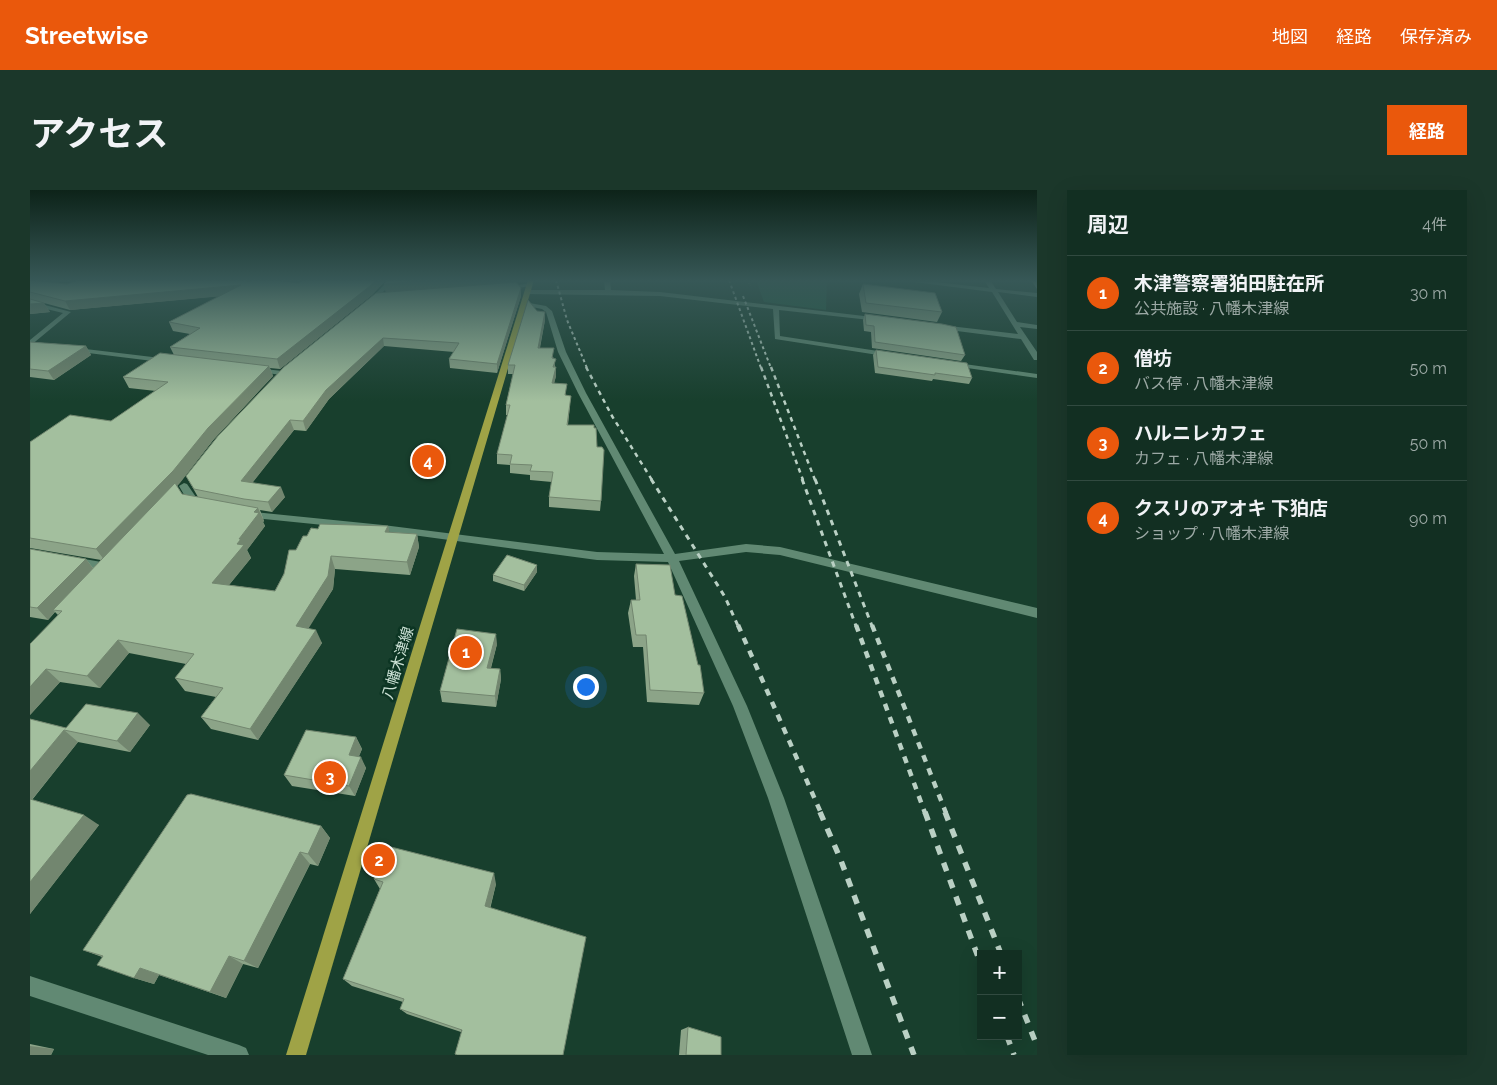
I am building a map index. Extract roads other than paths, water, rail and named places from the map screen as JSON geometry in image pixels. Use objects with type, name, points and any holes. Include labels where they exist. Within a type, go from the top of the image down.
[{"type":"main road","name":"八幡木津線","points":[[296,1055],[519,320]]},
{"type":"street","points":[[30,345],[58,320]]},
{"type":"street","points":[[552,320],[562,352],[582,393],[672,558],[740,706],[772,789],[862,1055]]},
{"type":"street","points":[[776,320],[777,338],[902,356]]},
{"type":"street","points":[[1014,320],[1037,358]]},
{"type":"street","points":[[1016,324],[1037,327]]},
{"type":"street","points":[[934,326],[1023,337]]},
{"type":"street","points":[[30,345],[41,345]]},
{"type":"street","points":[[67,348],[176,361]]},
{"type":"street","points":[[941,362],[1037,376]]},
{"type":"street","points":[[244,369],[280,377],[291,367]]},
{"type":"street","points":[[184,486],[194,502],[212,506]]},
{"type":"street","points":[[230,510],[248,514],[324,521],[598,556],[672,558],[746,548],[780,550],[1037,613]]},
{"type":"street","points":[[59,559],[108,567]]},
{"type":"street","points":[[30,986],[239,1055]]},
{"type":"railway","points":[[567,320],[587,368]]},
{"type":"railway","points":[[744,320],[761,368]]},
{"type":"railway","points":[[752,320],[771,368]]},
{"type":"railway","points":[[586,367],[612,416],[652,480]]},
{"type":"railway","points":[[761,367],[803,480]]},
{"type":"railway","points":[[771,367],[815,480]]},
{"type":"railway","points":[[651,479],[725,597],[738,626]]},
{"type":"railway","points":[[802,479],[856,626]]},
{"type":"railway","points":[[815,479],[872,626]]},
{"type":"railway","points":[[738,625],[821,813]]},
{"type":"railway","points":[[856,625],[925,813]]},
{"type":"railway","points":[[872,625],[946,813]]},
{"type":"railway","points":[[820,812],[840,858],[914,1055]]},
{"type":"railway","points":[[925,812],[977,954]]},
{"type":"railway","points":[[945,812],[999,950]]},
{"type":"railway","points":[[1022,1008],[1037,1046]]},
{"type":"railway","points":[[1008,1040],[1014,1055]]},
{"type":"place","name":"クスリのアオキ 下狛店","points":[[428,461]]},
{"type":"place","name":"木津警察署狛田駐在所","points":[[466,652]]},
{"type":"place","name":"ハルニレカフェ","points":[[330,777]]},
{"type":"place","name":"僧坊","points":[[379,860]]}]
